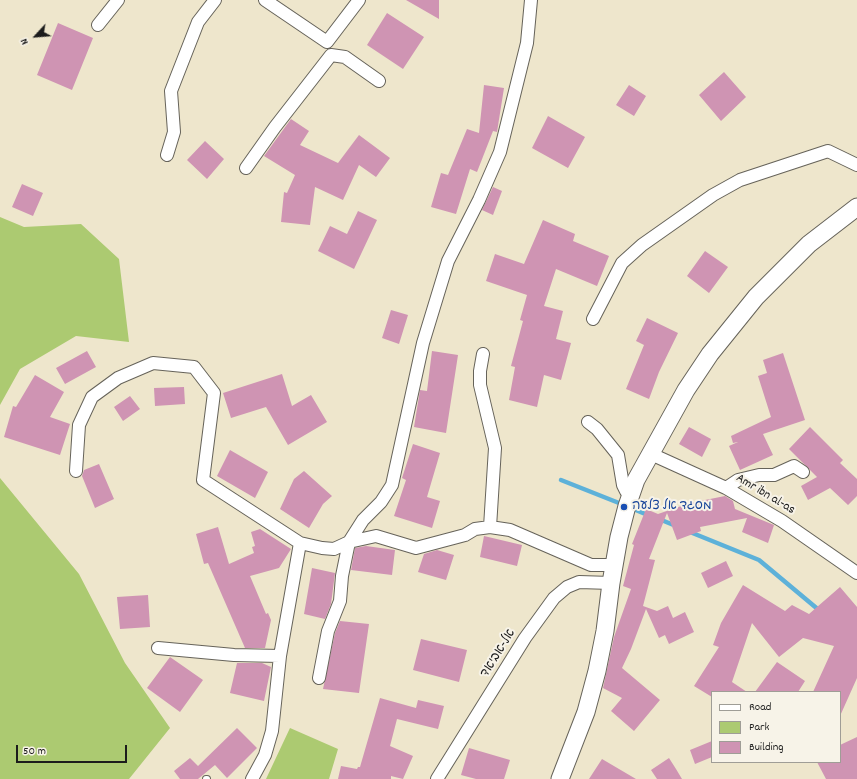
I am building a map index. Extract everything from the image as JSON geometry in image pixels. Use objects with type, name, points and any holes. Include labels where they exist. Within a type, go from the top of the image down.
[{"type":"main road","points":[[560,779],[586,712],[597,671],[606,625],[614,565],[631,494],[651,454],[686,390],[710,354],[756,297],[809,244],[857,207]]},
{"type":"street","points":[[98,25],[118,0]]},
{"type":"street","points":[[167,155],[174,132],[171,91],[198,22],[215,0]]},
{"type":"street","points":[[265,0],[327,42],[331,55]]},
{"type":"street","points":[[327,42],[359,0]]},
{"type":"street","points":[[319,678],[328,631],[340,601],[342,576],[349,542],[363,520],[381,502],[392,485],[423,343],[448,262],[479,200],[500,152],[527,43],[531,0]]},
{"type":"street","points":[[331,55],[345,57],[379,81]]},
{"type":"street","points":[[246,168],[275,127],[331,55]]},
{"type":"street","points":[[593,319],[622,263],[642,245],[713,195],[740,180],[828,151],[857,165]]},
{"type":"street","points":[[483,354],[480,371],[480,385],[495,448],[490,527]]},
{"type":"street","points":[[76,471],[79,425],[92,397],[118,378],[153,363],[194,368],[214,393],[203,480],[300,543],[334,549],[349,542],[376,536],[416,548],[465,535],[475,529],[490,527],[510,530],[591,565],[614,565]]},
{"type":"street","points":[[588,422],[618,455],[623,485],[626,492],[631,494]]},
{"type":"street","name":"Amr ibn al-as","points":[[651,454],[726,488],[782,521],[857,573]]},
{"type":"street","points":[[726,488],[738,480],[759,475],[774,475],[794,466],[803,472]]},
{"type":"street","points":[[252,779],[265,755],[272,731],[280,656],[300,543]]},
{"type":"street","name":"אל-אביאד","points":[[437,779],[525,638],[554,598],[566,587],[579,582],[611,583]]},
{"type":"street","points":[[158,648],[234,655],[280,656]]},
{"type":"green space","points":[[0,217],[24,227],[81,224],[119,259],[129,342],[76,336],[20,369],[0,405]]},
{"type":"green space","points":[[0,478],[79,574],[125,663],[170,728],[129,779],[0,779]]},
{"type":"green space","points":[[290,728],[338,749],[329,779],[266,779]]},
{"type":"building","points":[[406,0],[439,0],[439,19]]},
{"type":"building","points":[[387,13],[424,37],[403,69],[367,45]]},
{"type":"building","points":[[58,23],[93,38],[72,90],[37,75]]},
{"type":"building","points":[[724,72],[746,97],[721,121],[699,95]]},
{"type":"building","points":[[484,85],[504,88],[497,132],[493,131],[477,172],[470,169],[456,214],[431,207],[441,173],[448,175],[467,129],[479,133]]},
{"type":"building","points":[[629,85],[646,96],[634,116],[616,105]]},
{"type":"building","points":[[548,116],[585,137],[568,168],[532,148]]},
{"type":"building","points":[[291,119],[309,131],[300,145],[338,163],[359,135],[390,158],[376,177],[359,165],[343,200],[315,187],[310,225],[281,222],[284,192],[287,193],[295,175],[264,156]]},
{"type":"building","points":[[205,141],[224,159],[207,179],[187,160]]},
{"type":"building","points":[[22,184],[43,193],[33,216],[12,207]]},
{"type":"building","points":[[493,187],[502,191],[493,215],[482,210]]},
{"type":"building","points":[[358,211],[377,220],[354,269],[318,251],[330,226],[347,234]]},
{"type":"building","points":[[543,220],[575,234],[573,241],[609,256],[597,286],[556,269],[544,306],[563,311],[556,339],[571,343],[561,380],[544,375],[537,407],[509,400],[515,367],[511,366],[523,321],[520,320],[527,295],[486,281],[495,254],[524,264]]},
{"type":"building","points":[[705,251],[728,267],[709,293],[687,276]]},
{"type":"building","points":[[391,310],[408,315],[399,344],[382,338]]},
{"type":"building","points":[[647,318],[678,333],[659,372],[649,399],[626,389],[644,345],[636,341]]},
{"type":"building","points":[[87,351],[96,367],[65,384],[56,368]]},
{"type":"building","points":[[432,351],[458,355],[446,433],[414,427],[420,390],[427,391]]},
{"type":"building","points":[[783,353],[805,420],[763,434],[773,455],[740,470],[729,446],[738,442],[733,443],[731,436],[771,417],[758,376],[767,373],[763,360]]},
{"type":"building","points":[[282,374],[292,406],[311,395],[327,422],[288,445],[266,407],[231,418],[223,393]]},
{"type":"building","points":[[35,375],[64,392],[50,417],[70,424],[60,455],[4,437],[13,406],[16,407]]},
{"type":"building","points":[[184,387],[185,404],[155,406],[154,388]]},
{"type":"building","points":[[130,396],[140,409],[123,421],[114,407]]},
{"type":"building","points":[[689,427],[711,439],[702,457],[679,444]]},
{"type":"building","points":[[810,427],[843,460],[840,463],[857,479],[857,496],[848,505],[830,488],[808,500],[801,486],[817,477],[789,449]]},
{"type":"building","points":[[413,444],[440,453],[427,497],[440,501],[432,528],[394,516],[406,480],[402,478]]},
{"type":"building","points":[[230,450],[268,472],[255,498],[217,476]]},
{"type":"building","points":[[99,464],[114,499],[95,508],[82,476],[84,470]]},
{"type":"building","points":[[304,471],[332,496],[323,504],[309,528],[280,509],[294,479]]},
{"type":"building","points":[[725,496],[733,501],[735,509],[774,525],[768,543],[742,532],[747,518],[700,527],[701,531],[677,540],[667,513],[649,559],[655,560],[643,606],[657,611],[668,606],[673,618],[685,612],[694,632],[669,644],[665,635],[659,638],[646,609],[622,668],[660,700],[634,731],[611,711],[622,698],[603,688],[614,637],[631,589],[623,586],[634,545],[632,544],[646,509],[658,514],[690,503]]},
{"type":"building","points":[[218,527],[229,564],[254,553],[252,547],[255,546],[251,532],[260,529],[291,549],[279,568],[250,576],[266,614],[268,613],[271,620],[265,648],[245,648],[208,563],[204,564],[196,534]]},
{"type":"building","points":[[484,536],[522,545],[517,566],[480,557]]},
{"type":"building","points":[[366,546],[395,550],[392,575],[351,570],[355,548]]},
{"type":"building","points":[[437,550],[454,555],[446,580],[418,572],[424,554]]},
{"type":"building","points":[[726,561],[733,576],[708,588],[701,573]]},
{"type":"building","points":[[312,568],[335,573],[331,604],[325,619],[304,614]]},
{"type":"building","points":[[743,585],[785,611],[792,605],[809,614],[840,587],[857,607],[857,678],[841,714],[841,691],[813,691],[834,646],[803,638],[779,657],[752,623],[732,682],[746,691],[711,691],[711,696],[694,686],[719,647],[713,645],[721,623]]},
{"type":"building","points":[[148,595],[150,627],[120,629],[117,597]]},
{"type":"building","points":[[340,621],[369,624],[359,693],[323,689],[335,633]]},
{"type":"building","points":[[421,639],[467,650],[459,682],[413,670]]},
{"type":"building","points":[[170,657],[203,680],[180,712],[147,688]]},
{"type":"building","points":[[777,662],[805,681],[799,691],[756,691]]},
{"type":"building","points":[[237,663],[262,663],[271,667],[264,701],[230,693]]},
{"type":"building","points":[[380,698],[416,708],[418,700],[444,706],[438,729],[397,719],[390,746],[413,756],[403,779],[391,776],[391,779],[338,779],[341,766],[357,769],[360,767]]},
{"type":"building","points":[[237,728],[257,748],[227,778],[215,765],[198,779],[180,779],[174,771],[190,758],[198,766]]},
{"type":"building","points":[[857,737],[857,779],[826,779],[818,763],[841,763],[841,745]]},
{"type":"building","points":[[711,741],[711,757],[695,764],[690,750]]},
{"type":"building","points":[[469,748],[510,760],[504,779],[476,779],[461,775]]},
{"type":"building","points":[[669,758],[682,779],[657,779],[651,770]]},
{"type":"building","points":[[602,759],[636,779],[589,779]]},
{"type":"waterway","points":[[561,480],[624,505]]},
{"type":"waterway","points":[[631,508],[650,516]]},
{"type":"waterway","points":[[659,519],[676,526]]},
{"type":"waterway","points":[[690,532],[759,560],[820,611]]},
{"type":"place","name":"מסגד אל צלעה","points":[[624,507]]}]
